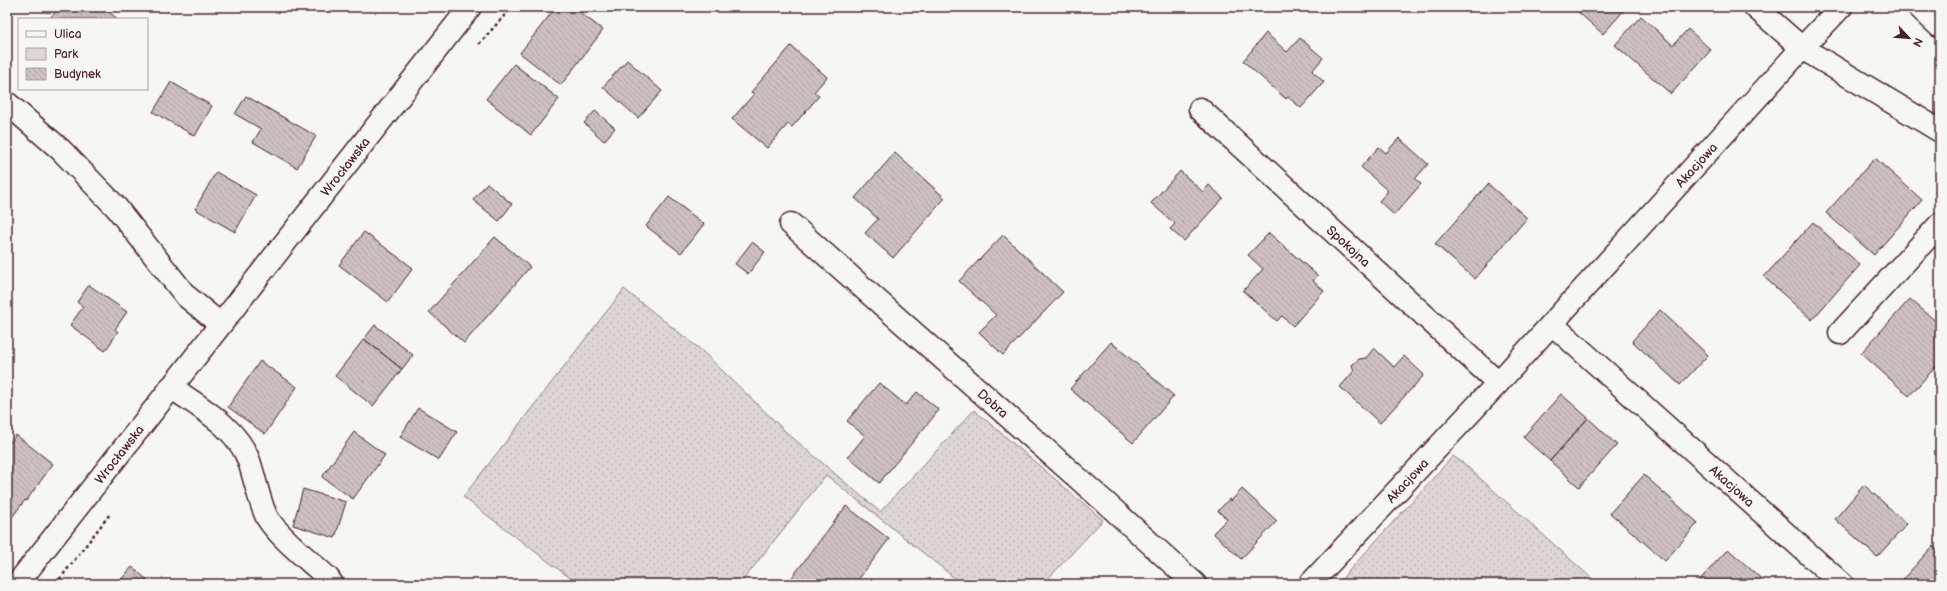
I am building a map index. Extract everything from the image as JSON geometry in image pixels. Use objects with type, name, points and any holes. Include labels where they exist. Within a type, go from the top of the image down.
[{"type":"street","name":"Wrocławska","points":[[16,584],[470,7]]},
{"type":"street","points":[[1755,7],[1802,48],[1940,131]]},
{"type":"street","name":"Akacjowa","points":[[1310,584],[1498,383],[1841,7]]},
{"type":"street","points":[[1919,7],[1940,26]]},
{"type":"street","points":[[7,102],[61,150],[116,208],[186,296],[220,324]]},
{"type":"street","name":"Spokojna","points":[[1200,108],[1498,383]]},
{"type":"street","name":"Dobra","points":[[790,224],[1106,503],[1195,584]]},
{"type":"street","points":[[1840,333],[1940,224]]},
{"type":"street","name":"Akacjowa","points":[[1552,324],[1842,584]]},
{"type":"street","points":[[171,387],[226,427],[238,442],[248,459],[267,518],[280,534],[328,578],[332,584]]},
{"type":"green space","points":[[624,289],[701,350],[786,432],[880,512],[974,410],[1103,520],[1043,584],[962,584],[826,475],[740,584],[578,584],[463,497]]},
{"type":"green space","points":[[1453,456],[1463,463],[1598,584],[1337,584]]},
{"type":"building","points":[[60,7],[76,7],[79,10],[82,7],[104,7],[116,18],[50,18]]},
{"type":"building","points":[[556,7],[573,7],[603,30],[561,85],[520,53]]},
{"type":"building","points":[[1580,7],[1627,7],[1603,34],[1577,11]]},
{"type":"building","points":[[1641,16],[1673,45],[1688,29],[1711,50],[1671,94],[1615,45]]},
{"type":"building","points":[[1266,33],[1287,52],[1300,38],[1323,58],[1312,71],[1324,82],[1301,108],[1288,97],[1286,99],[1243,61]]},
{"type":"building","points":[[791,46],[827,77],[814,92],[819,96],[792,127],[788,124],[767,148],[732,119],[754,94],[751,92]]},
{"type":"building","points":[[627,60],[662,91],[638,118],[603,87]]},
{"type":"building","points":[[514,64],[559,99],[531,135],[486,99]]},
{"type":"building","points":[[171,82],[212,106],[195,136],[153,112]]},
{"type":"building","points":[[246,96],[316,136],[297,168],[253,142],[261,129],[235,114]]},
{"type":"building","points":[[595,111],[615,128],[604,141],[584,123]]},
{"type":"building","points":[[1399,138],[1428,164],[1415,179],[1421,184],[1394,215],[1379,201],[1388,191],[1361,167],[1379,147],[1386,153]]},
{"type":"building","points":[[895,153],[945,198],[893,258],[865,233],[878,219],[855,198]]},
{"type":"building","points":[[1875,158],[1922,200],[1874,255],[1826,213]]},
{"type":"building","points":[[1180,171],[1203,192],[1209,185],[1223,198],[1184,241],[1170,229],[1175,224],[1151,203]]},
{"type":"building","points":[[216,172],[256,195],[235,232],[195,209]]},
{"type":"building","points":[[487,183],[512,204],[499,221],[473,200]]},
{"type":"building","points":[[1488,184],[1527,218],[1475,279],[1435,244]]},
{"type":"building","points":[[669,197],[704,224],[681,253],[646,226]]},
{"type":"building","points":[[1813,222],[1860,265],[1812,320],[1764,277]]},
{"type":"building","points":[[364,232],[413,268],[388,302],[339,265]]},
{"type":"building","points":[[1269,233],[1318,276],[1313,281],[1324,291],[1293,326],[1282,316],[1277,321],[1243,291],[1263,269],[1248,255]]},
{"type":"building","points":[[1003,235],[1063,292],[1003,355],[979,332],[996,315],[959,281]]},
{"type":"building","points":[[495,237],[530,267],[464,343],[429,312]]},
{"type":"building","points":[[752,242],[765,252],[748,274],[735,264]]},
{"type":"building","points":[[89,285],[127,312],[115,329],[118,332],[105,351],[70,325],[83,307],[77,302]]},
{"type":"building","points":[[1910,299],[1940,325],[1940,362],[1909,396],[1861,353]]},
{"type":"building","points":[[1660,310],[1708,355],[1680,385],[1632,341]]},
{"type":"building","points":[[375,325],[413,355],[402,369],[364,339]]},
{"type":"building","points":[[364,339],[402,369],[373,406],[335,376]]},
{"type":"building","points":[[1111,342],[1174,396],[1133,443],[1070,389]]},
{"type":"building","points":[[1374,348],[1394,367],[1404,356],[1424,375],[1380,423],[1340,387],[1354,371],[1352,365],[1359,359],[1366,358]]},
{"type":"building","points":[[260,361],[297,387],[265,434],[228,407]]},
{"type":"building","points":[[879,383],[906,405],[917,392],[939,410],[879,483],[848,457],[865,436],[847,421]]},
{"type":"building","points":[[1561,394],[1588,418],[1550,461],[1523,437]]},
{"type":"building","points":[[418,408],[457,432],[439,460],[400,437]]},
{"type":"building","points":[[1588,418],[1617,445],[1579,487],[1550,461]]},
{"type":"building","points":[[354,432],[385,455],[353,499],[322,477]]},
{"type":"building","points":[[16,435],[53,464],[26,501],[25,500],[9,521],[7,520],[7,446]]},
{"type":"building","points":[[1644,475],[1698,523],[1665,561],[1610,513]]},
{"type":"building","points":[[1864,485],[1907,524],[1877,557],[1835,519]]},
{"type":"building","points":[[303,489],[346,502],[335,538],[293,525]]},
{"type":"building","points":[[1242,489],[1277,521],[1241,559],[1213,533],[1227,519],[1218,511],[1229,499],[1231,501]]},
{"type":"building","points":[[846,506],[889,539],[855,584],[787,584]]},
{"type":"building","points":[[1933,546],[1940,553],[1940,584],[1908,584],[1903,579]]},
{"type":"building","points":[[1728,549],[1767,584],[1696,584]]},
{"type":"building","points":[[132,567],[152,584],[117,584]]}]
